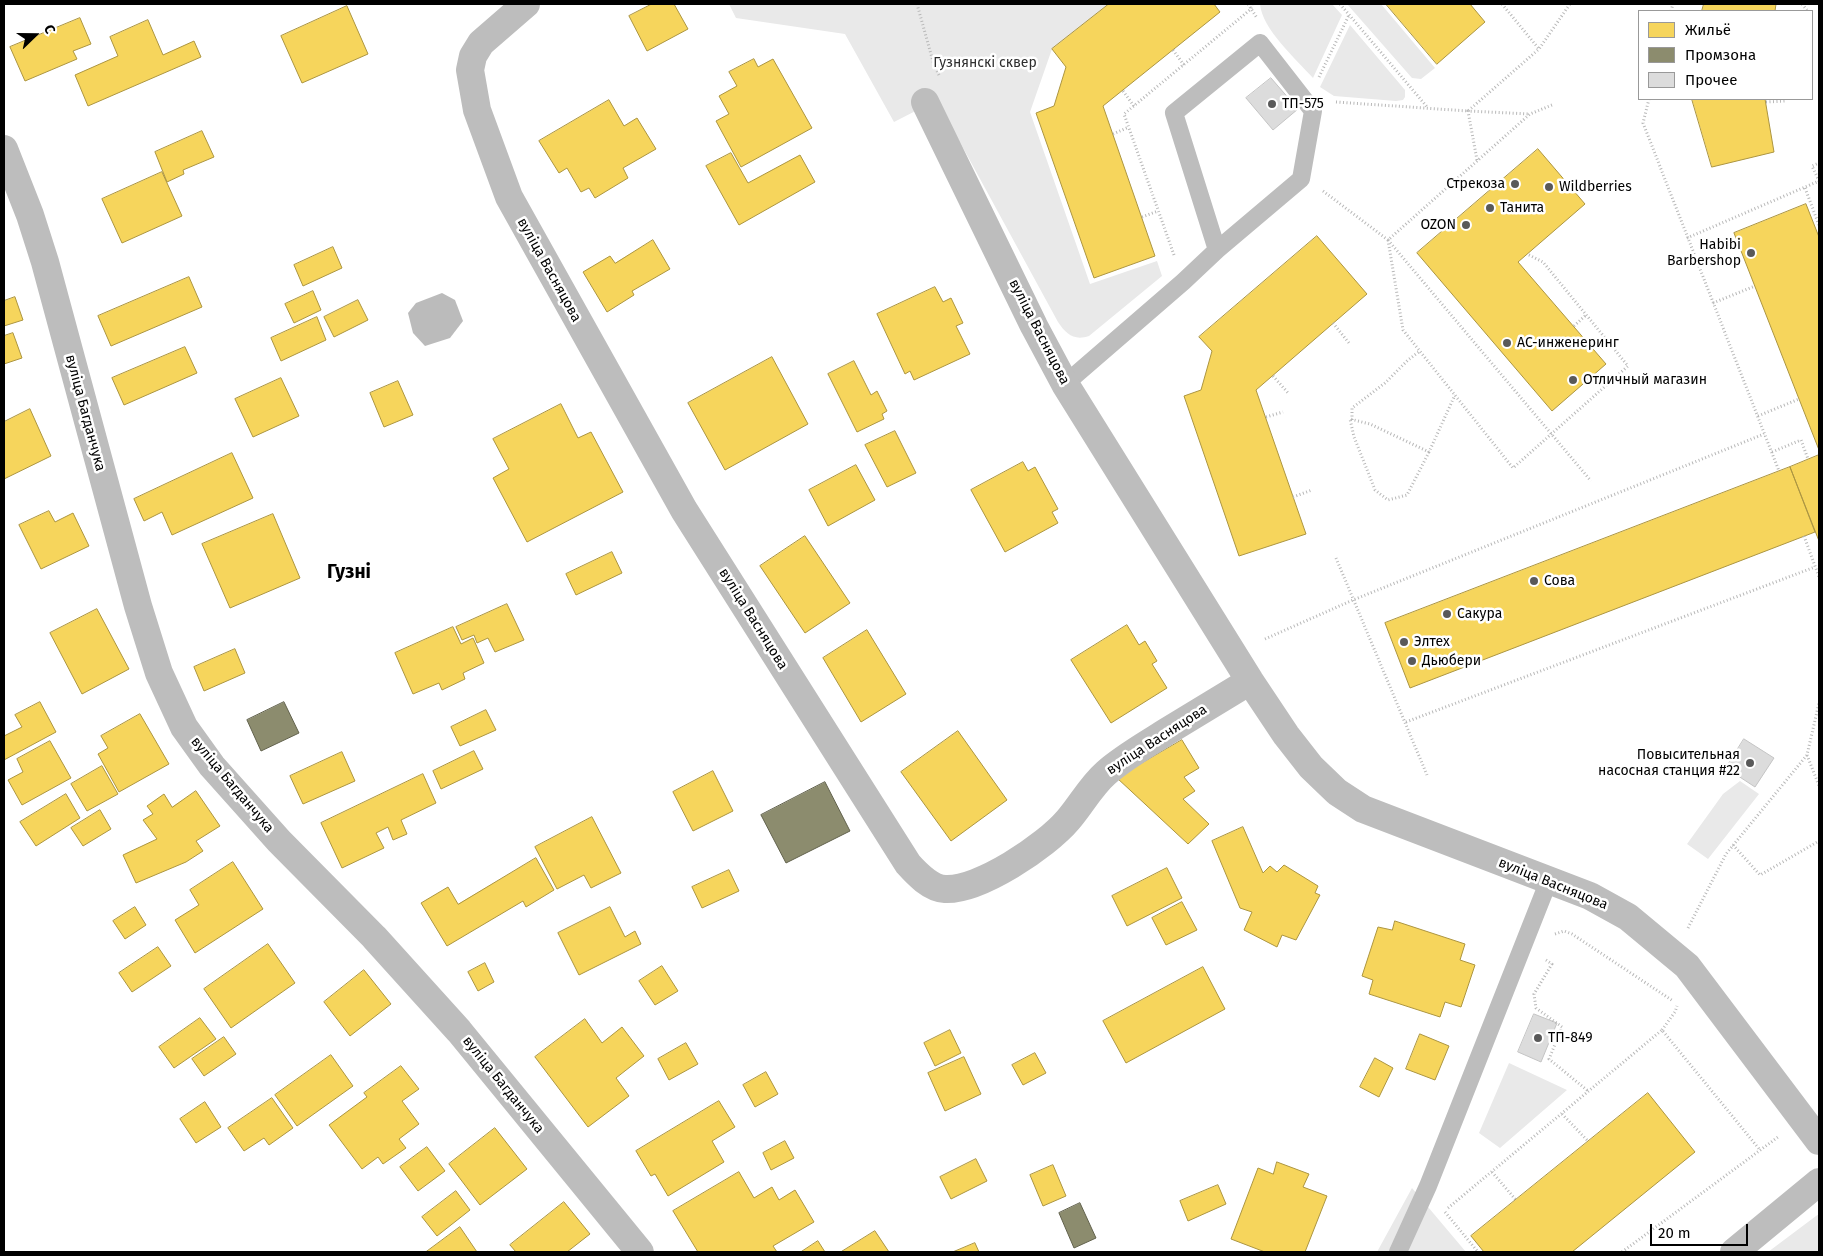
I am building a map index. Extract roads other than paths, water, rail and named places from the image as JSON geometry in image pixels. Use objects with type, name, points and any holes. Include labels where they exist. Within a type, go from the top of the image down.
[{"type":"street","name":"вуліца Васняцова","points":[[526,4],[481,42],[473,56],[470,70],[477,110],[509,197],[684,510],[908,864],[922,879],[943,889],[966,886],[990,876],[1032,852],[1068,821],[1094,784],[1106,772],[1147,744],[1250,681]]},
{"type":"street","name":"вуліца Васняцова","points":[[925,102],[1034,326],[1065,384],[1250,681],[1286,735],[1311,767],[1337,792],[1363,809],[1590,896],[1628,917],[1687,966],[1819,1140]]},
{"type":"street","name":"вуліца Багданчука","points":[[4,149],[30,215],[45,262],[138,606],[159,673],[184,727],[212,766],[279,842],[411,976],[459,1031],[640,1252]]},
{"type":"street","points":[[1734,1252],[1819,1182]]},
{"type":"lane","points":[[1065,384],[1301,179],[1313,111],[1260,43],[1174,113],[1218,250]]},
{"type":"lane","points":[[1398,1252],[1432,1178],[1549,880]]},
{"type":"place","name":"ТП-575","points":[[1272,104]]},
{"type":"place","name":"Стрекоза","points":[[1515,184]]},
{"type":"place","name":"Wildberries","points":[[1549,187]]},
{"type":"place","name":"Танита","points":[[1490,208]]},
{"type":"place","name":"OZON","points":[[1466,225]]},
{"type":"place","name":"Habibi Barbershop","points":[[1751,253]]},
{"type":"place","name":"АС-инженеринг","points":[[1507,343]]},
{"type":"place","name":"Отличный магазин","points":[[1573,380]]},
{"type":"place","name":"Сова","points":[[1534,581]]},
{"type":"place","name":"Сакура","points":[[1447,614]]},
{"type":"place","name":"Элтех","points":[[1404,642]]},
{"type":"place","name":"Дьюбери","points":[[1412,661]]},
{"type":"place","name":"Повысительная насосная станция #22","points":[[1750,763]]},
{"type":"place","name":"ТП-849","points":[[1538,1038]]},
{"type":"district","name":"Гузні","points":[[349,573]]},
{"type":"park label","name":"Гузнянскі сквер","points":[[985,63]]}]
